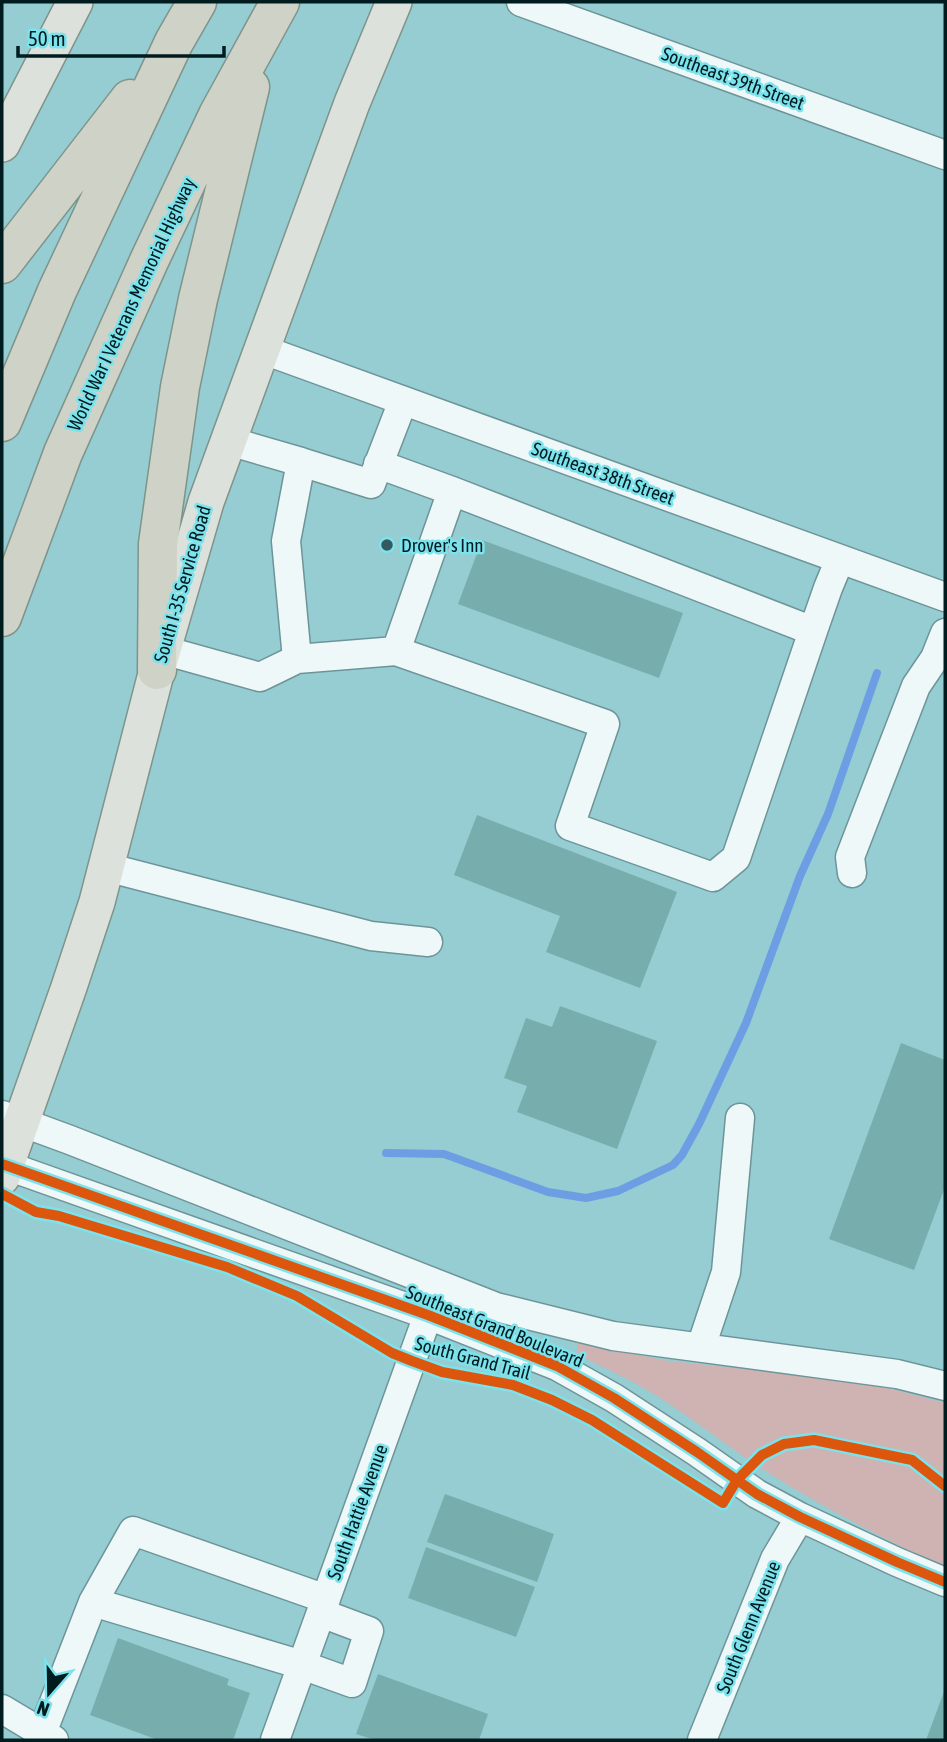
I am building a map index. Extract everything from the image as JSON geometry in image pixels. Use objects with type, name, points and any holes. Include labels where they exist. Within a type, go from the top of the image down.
[{"type":"highway","points":[[2,422],[57,291],[174,42],[197,2]]},
{"type":"highway","points":[[160,660],[158,544],[180,387],[198,299],[272,17]]},
{"type":"highway","name":"World War I Veterans Memorial Highway","points":[[2,617],[73,429],[218,115],[272,17]]},
{"type":"highway","points":[[2,264],[174,42]]},
{"type":"main road","points":[[2,144],[75,2]]},
{"type":"main road","name":"South I-35 Service Road","points":[[3,1169],[12,1119],[89,927],[160,660],[206,502],[352,103],[394,2]]},
{"type":"street","name":"Southeast 39th Street","points":[[521,2],[945,155]]},
{"type":"street","name":"Southeast 38th Street","points":[[261,349],[945,597]]},
{"type":"street","points":[[229,440],[371,484],[403,401]]},
{"type":"street","points":[[297,659],[286,541],[300,462]]},
{"type":"street","points":[[378,464],[813,631]]},
{"type":"street","points":[[396,651],[452,491]]},
{"type":"street","points":[[160,660],[260,677],[297,659],[396,651],[606,724],[570,826],[713,877],[736,858],[840,559]]},
{"type":"street","points":[[852,873],[850,857],[916,686],[935,658],[945,633]]},
{"type":"street","points":[[106,867],[371,936],[428,942]]},
{"type":"street","points":[[701,1347],[726,1272],[740,1118]]},
{"type":"street","name":"Southeast Grand Boulevard","points":[[12,1119],[496,1307],[613,1336],[897,1374],[945,1386]]},
{"type":"street","name":"Southeast Grand Boulevard","points":[[3,1169],[428,1315],[557,1366],[603,1391],[757,1494],[897,1562],[945,1581]]},
{"type":"street","name":"South Hattie Avenue","points":[[275,1740],[428,1315],[433,1283]]},
{"type":"street","name":"South Glenn Avenue","points":[[702,1740],[775,1559],[800,1517]]},
{"type":"street","points":[[2,1709],[48,1736],[93,1602],[133,1531],[323,1606],[369,1631],[352,1683],[302,1665],[93,1602]]},
{"type":"shaded area","points":[[578,1343],[669,1361],[785,1373],[888,1388],[945,1403],[945,1567],[847,1519],[776,1478],[657,1396],[576,1354]]},
{"type":"building","points":[[482,540],[683,613],[659,678],[458,604]]},
{"type":"building","points":[[477,815],[677,892],[640,988],[546,952],[560,916],[454,875]]},
{"type":"building","points":[[560,1006],[657,1041],[617,1149],[517,1112],[527,1086],[504,1078],[526,1018],[552,1027]]},
{"type":"building","points":[[901,1043],[945,1060],[945,1187],[914,1270],[829,1239]]},
{"type":"building","points":[[445,1494],[554,1534],[537,1582],[427,1542]]},
{"type":"building","points":[[426,1547],[535,1587],[516,1637],[408,1598]]},
{"type":"building","points":[[118,1638],[229,1679],[227,1685],[250,1693],[233,1740],[158,1740],[90,1715]]},
{"type":"building","points":[[378,1674],[488,1714],[479,1740],[375,1740],[356,1734]]},
{"type":"building","points":[[945,1689],[945,1740],[926,1740]]},
{"type":"waterway","points":[[386,1153],[444,1154],[548,1192],[586,1198],[618,1191],[673,1165],[682,1155],[699,1124],[746,1023],[800,876],[828,814],[877,673]]},
{"type":"cycle path","name":"South Grand Trail","points":[[2,1164],[428,1315],[557,1366],[614,1398],[757,1494],[800,1517],[945,1582]]},
{"type":"cycle path","name":"South Grand Trail","points":[[2,1194],[36,1212],[59,1216],[227,1267],[297,1296],[392,1353],[412,1361],[442,1372],[513,1385],[552,1400],[592,1420],[723,1503],[737,1480],[762,1455],[784,1444],[814,1440],[912,1460],[945,1486]]},
{"type":"place","name":"Drover's Inn","points":[[387,545]]}]
